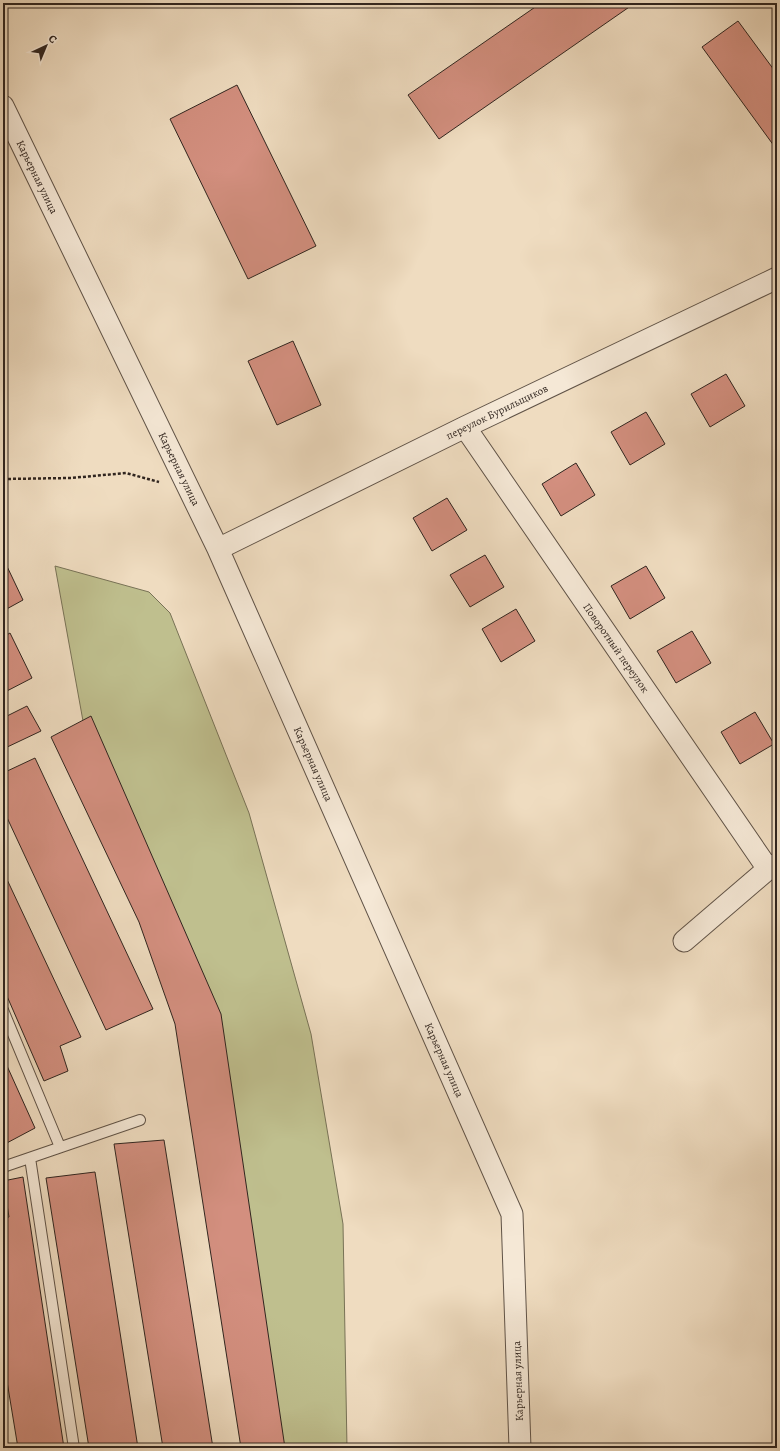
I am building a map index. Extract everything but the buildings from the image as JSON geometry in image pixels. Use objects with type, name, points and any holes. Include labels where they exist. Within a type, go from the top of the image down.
[{"type":"street","name":"Карьерная улица","points":[[3,106],[218,549],[512,1214],[520,1448]]},
{"type":"street","name":"переулок Бурильщиков","points":[[218,549],[777,278]]},
{"type":"street","name":"Поворотный переулок","points":[[465,428],[773,867]]},
{"type":"street","points":[[684,941],[773,867]]},
{"type":"lane","points":[[3,1010],[60,1147]]},
{"type":"lane","points":[[3,1167],[140,1120]]},
{"type":"lane","points":[[30,1158],[74,1448]]},
{"type":"path","points":[[3,479],[71,478],[126,473],[190,491]]},
{"type":"green space","points":[[55,566],[149,592],[170,613],[249,813],[311,1034],[343,1224],[347,1448],[257,1448],[217,1102],[83,721]]}]
